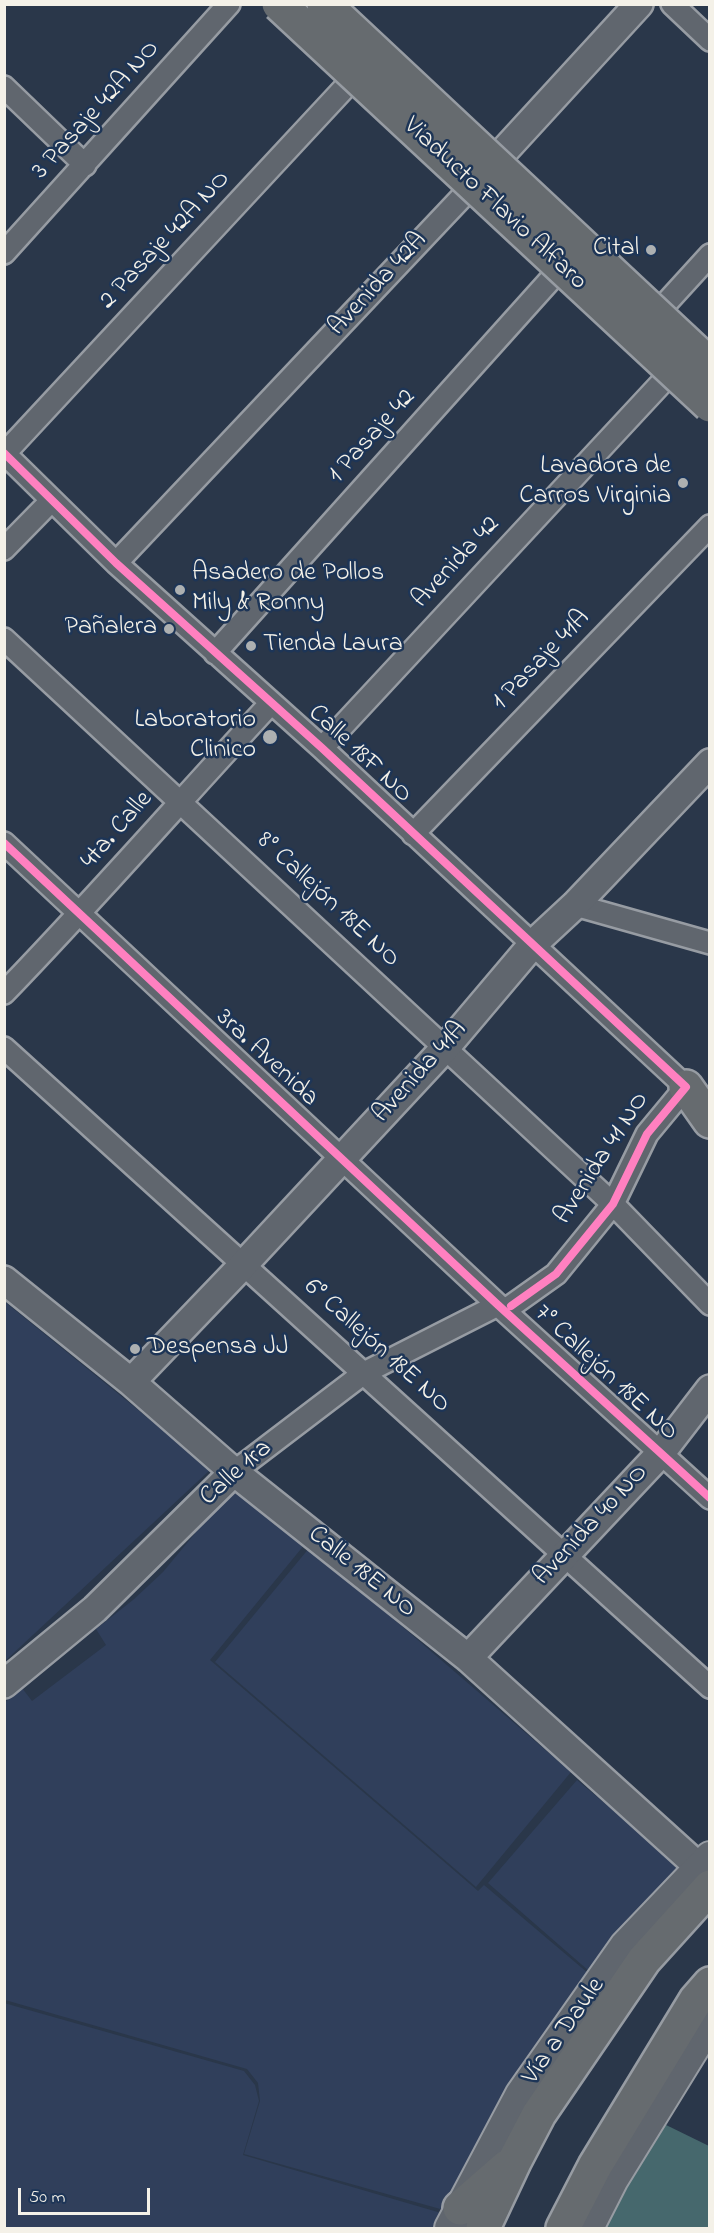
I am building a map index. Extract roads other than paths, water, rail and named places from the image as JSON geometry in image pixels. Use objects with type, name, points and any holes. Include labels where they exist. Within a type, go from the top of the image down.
[{"type":"main road","name":"Viaducto Flavio Alfaro","points":[[279,4],[710,405]]},
{"type":"main road","name":"Viaducto Flavio Alfaro","points":[[324,4],[695,363]]},
{"type":"main road","points":[[695,1096],[710,1121]]},
{"type":"main road","name":"Vía a Daule","points":[[464,2222],[515,2160],[539,2114],[707,1872]]},
{"type":"main road","name":"Vía a Daule","points":[[464,2222],[521,2094],[626,1946],[707,1872]]},
{"type":"main road","points":[[563,2229],[595,2166],[696,2000],[710,1984]]},
{"type":"main road","points":[[588,2229],[613,2179],[710,2022]]},
{"type":"street","name":"3 Pasaje 42A NO","points":[[4,253],[229,4]]},
{"type":"street","points":[[302,4],[644,328],[695,363],[710,389]]},
{"type":"street","name":"Avenida 42A","points":[[116,563],[483,174],[639,4]]},
{"type":"street","points":[[672,4],[710,40]]},
{"type":"street","name":"2 Pasaje 42A NO","points":[[5,453],[366,65]]},
{"type":"street","points":[[4,87],[85,165]]},
{"type":"street","points":[[644,328],[710,255]]},
{"type":"street","name":"1 Pasaje 42","points":[[214,653],[571,257]]},
{"type":"street","name":"Avenida 42","points":[[322,748],[695,363]]},
{"type":"street","name":"Calle 18F NO","points":[[5,453],[116,563],[322,748],[695,1096]]},
{"type":"street","points":[[4,549],[51,501]]},
{"type":"street","name":"1 Pasaje 41A","points":[[413,834],[710,526]]},
{"type":"street","name":"8° Callejón 18E NO","points":[[4,639],[613,1204],[710,1304]]},
{"type":"street","name":"4ta. Calle","points":[[4,993],[80,915],[180,801],[271,703]]},
{"type":"street","name":"Avenida 41A","points":[[131,1382],[445,1048],[533,944],[574,905],[710,762]]},
{"type":"street","name":"3ra. Avenida","points":[[4,843],[342,1158],[504,1305]]},
{"type":"street","points":[[574,905],[710,943]]},
{"type":"street","name":"6° Callejón 18E NO","points":[[4,1048],[710,1688]]},
{"type":"street","name":"Avenida 41 NO","points":[[504,1305],[556,1274],[613,1204],[647,1134],[695,1096]]},
{"type":"street","name":"Calle 18E NO","points":[[4,1280],[131,1382],[234,1472],[468,1658],[707,1872]]},
{"type":"street","name":"Calle 1ra","points":[[4,1684],[95,1609],[234,1472],[364,1373],[504,1305]]},
{"type":"street","name":"7° Callejón 18E NO","points":[[504,1305],[660,1454],[710,1498]]},
{"type":"street","name":"Avenida 40 NO","points":[[468,1658],[660,1454],[710,1389]]},
{"type":"place","name":"Cital","points":[[651,250]]},
{"type":"place","name":"Lavadora de Carros Virginia","points":[[683,483]]},
{"type":"place","name":"Asadero de Pollos Mily & Ronny","points":[[180,590]]},
{"type":"place","name":"Pañalera","points":[[169,629]]},
{"type":"place","name":"Tienda Laura","points":[[251,646]]},
{"type":"place","name":"Laboratorio Clinico","points":[[270,737]]},
{"type":"place","name":"Despensa JJ","points":[[135,1349]]}]
